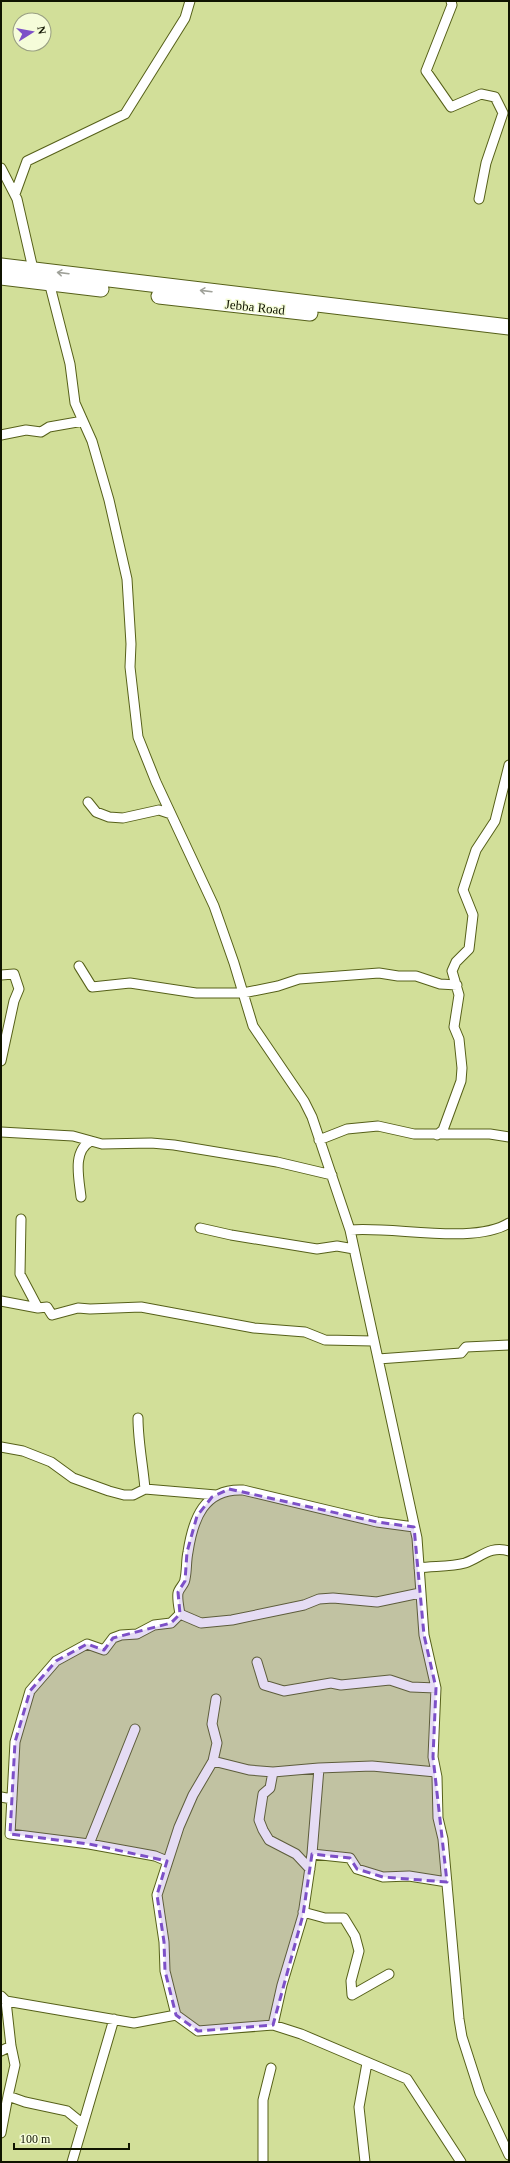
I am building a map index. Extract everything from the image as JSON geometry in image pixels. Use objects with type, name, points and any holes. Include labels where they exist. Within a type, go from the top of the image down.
[{"type":"highway","points":[[1,266],[509,327]]},
{"type":"highway","name":"Jebba Road","points":[[1,276],[509,338]]},
{"type":"street","points":[[15,194],[27,161],[124,114],[185,18],[190,1]]},
{"type":"street","points":[[451,1],[452,5],[426,71],[451,107],[481,94],[495,97],[503,113],[486,163],[479,199]]},
{"type":"street","points":[[1,168],[15,194],[23,220],[33,269]]},
{"type":"street","points":[[49,282],[70,364],[75,403],[92,441],[102,474],[127,579],[131,644],[130,667],[138,737],[171,814],[214,906],[234,963],[253,1026],[304,1101],[312,1117],[350,1230],[414,1527],[424,1635],[436,1688],[433,1724],[433,1757],[436,1772],[436,1802],[443,1839],[454,1983],[462,2037],[480,2093],[509,2155]]},
{"type":"street","points":[[1,435],[26,430],[41,432],[49,427],[83,420]]},
{"type":"street","points":[[437,1135],[443,1130],[461,1081],[462,1068],[459,1040],[454,1027],[459,995],[452,971],[456,962],[469,949],[473,915],[463,890],[476,850],[495,821],[509,765]]},
{"type":"street","points":[[88,802],[96,812],[109,817],[123,818],[159,810],[171,814]]},
{"type":"street","points":[[79,966],[92,987],[130,983],[196,993],[242,993],[278,986],[299,979],[379,972],[398,976],[416,976],[440,984],[457,985]]},
{"type":"street","points":[[1,975],[14,974],[19,989],[14,1001],[1,1061]]},
{"type":"street","points":[[447,1120],[452,1129],[458,1134]]},
{"type":"street","points":[[319,1140],[346,1128],[378,1126],[414,1134],[490,1134],[509,1137]]},
{"type":"street","points":[[1,1132],[73,1136],[102,1144],[151,1143],[180,1146],[277,1162],[332,1175]]},
{"type":"street","points":[[81,1197],[79,1158],[84,1145],[91,1141]]},
{"type":"street","points":[[21,1219],[20,1274],[38,1308]]},
{"type":"street","points":[[350,1230],[366,1229],[451,1234],[485,1233],[500,1229],[509,1223]]},
{"type":"street","points":[[200,1228],[317,1250],[336,1246],[354,1249]]},
{"type":"street","points":[[1,1301],[38,1308],[47,1307],[52,1315],[78,1308],[90,1310],[141,1307],[254,1328],[305,1332],[325,1340],[373,1341]]},
{"type":"street","points":[[378,1359],[461,1353],[466,1347],[509,1345]]},
{"type":"street","points":[[138,1418],[138,1439],[143,1458],[145,1489]]},
{"type":"street","points":[[1,1447],[24,1451],[51,1462],[73,1478],[124,1495],[133,1495],[145,1489],[216,1495]]},
{"type":"street","points":[[180,1614],[178,1592],[185,1581],[187,1552],[197,1516],[203,1506],[216,1495],[229,1490],[243,1490],[377,1522],[414,1527]]},
{"type":"street","points":[[419,1568],[465,1563],[479,1555],[493,1550],[509,1551]]},
{"type":"street","points":[[180,1614],[201,1623],[232,1620],[333,1598],[377,1602],[420,1592]]},
{"type":"street","points":[[167,1860],[155,1856],[89,1844],[10,1834],[15,1742],[30,1691],[56,1661],[87,1644],[104,1650],[113,1638],[137,1634],[154,1625],[171,1623],[180,1614]]},
{"type":"street","points":[[257,1662],[264,1685],[284,1691],[330,1683],[341,1685],[390,1680],[411,1686],[436,1688]]},
{"type":"street","points":[[216,1699],[212,1724],[217,1743],[213,1761],[193,1795],[167,1860],[157,1895],[164,1942],[165,1971],[176,2015],[198,2031],[273,2025],[301,2034],[407,2079],[461,2162]]},
{"type":"street","points":[[89,1844],[135,1729]]},
{"type":"street","points":[[213,1761],[249,1770],[273,1772],[319,1768],[372,1766],[436,1772]]},
{"type":"street","points":[[273,2025],[303,1912],[312,1854],[319,1768]]},
{"type":"street","points":[[273,1772],[270,1788],[263,1794],[259,1820],[269,1840],[296,1854],[310,1869]]},
{"type":"street","points":[[1,1798],[12,1799]]},
{"type":"street","points":[[312,1854],[350,1858],[357,1869],[383,1876],[409,1876],[447,1882]]},
{"type":"street","points":[[303,1912],[325,1918],[344,1918],[355,1936],[358,1950],[351,1981],[352,1995],[389,1974]]},
{"type":"street","points":[[1,2133],[15,2065],[4,1998],[134,2023],[176,2015]]},
{"type":"street","points":[[72,2162],[114,2019]]},
{"type":"street","points":[[1,2051],[11,2046]]},
{"type":"street","points":[[365,2162],[360,2107],[368,2063]]},
{"type":"street","points":[[263,2162],[263,2100],[271,2068]]},
{"type":"street","points":[[8,2096],[25,2102],[67,2111],[83,2124]]},
{"type":"highlighted area","points":[[229,1489],[377,1522],[414,1527],[424,1635],[436,1688],[433,1757],[447,1882],[383,1877],[357,1869],[350,1858],[312,1854],[303,1915],[273,2025],[198,2031],[176,2015],[165,1971],[164,1942],[157,1895],[167,1861],[89,1844],[10,1834],[15,1742],[30,1691],[56,1661],[87,1644],[104,1650],[113,1638],[171,1623],[180,1614],[178,1592],[185,1581],[187,1552],[197,1516],[212,1497]]}]
